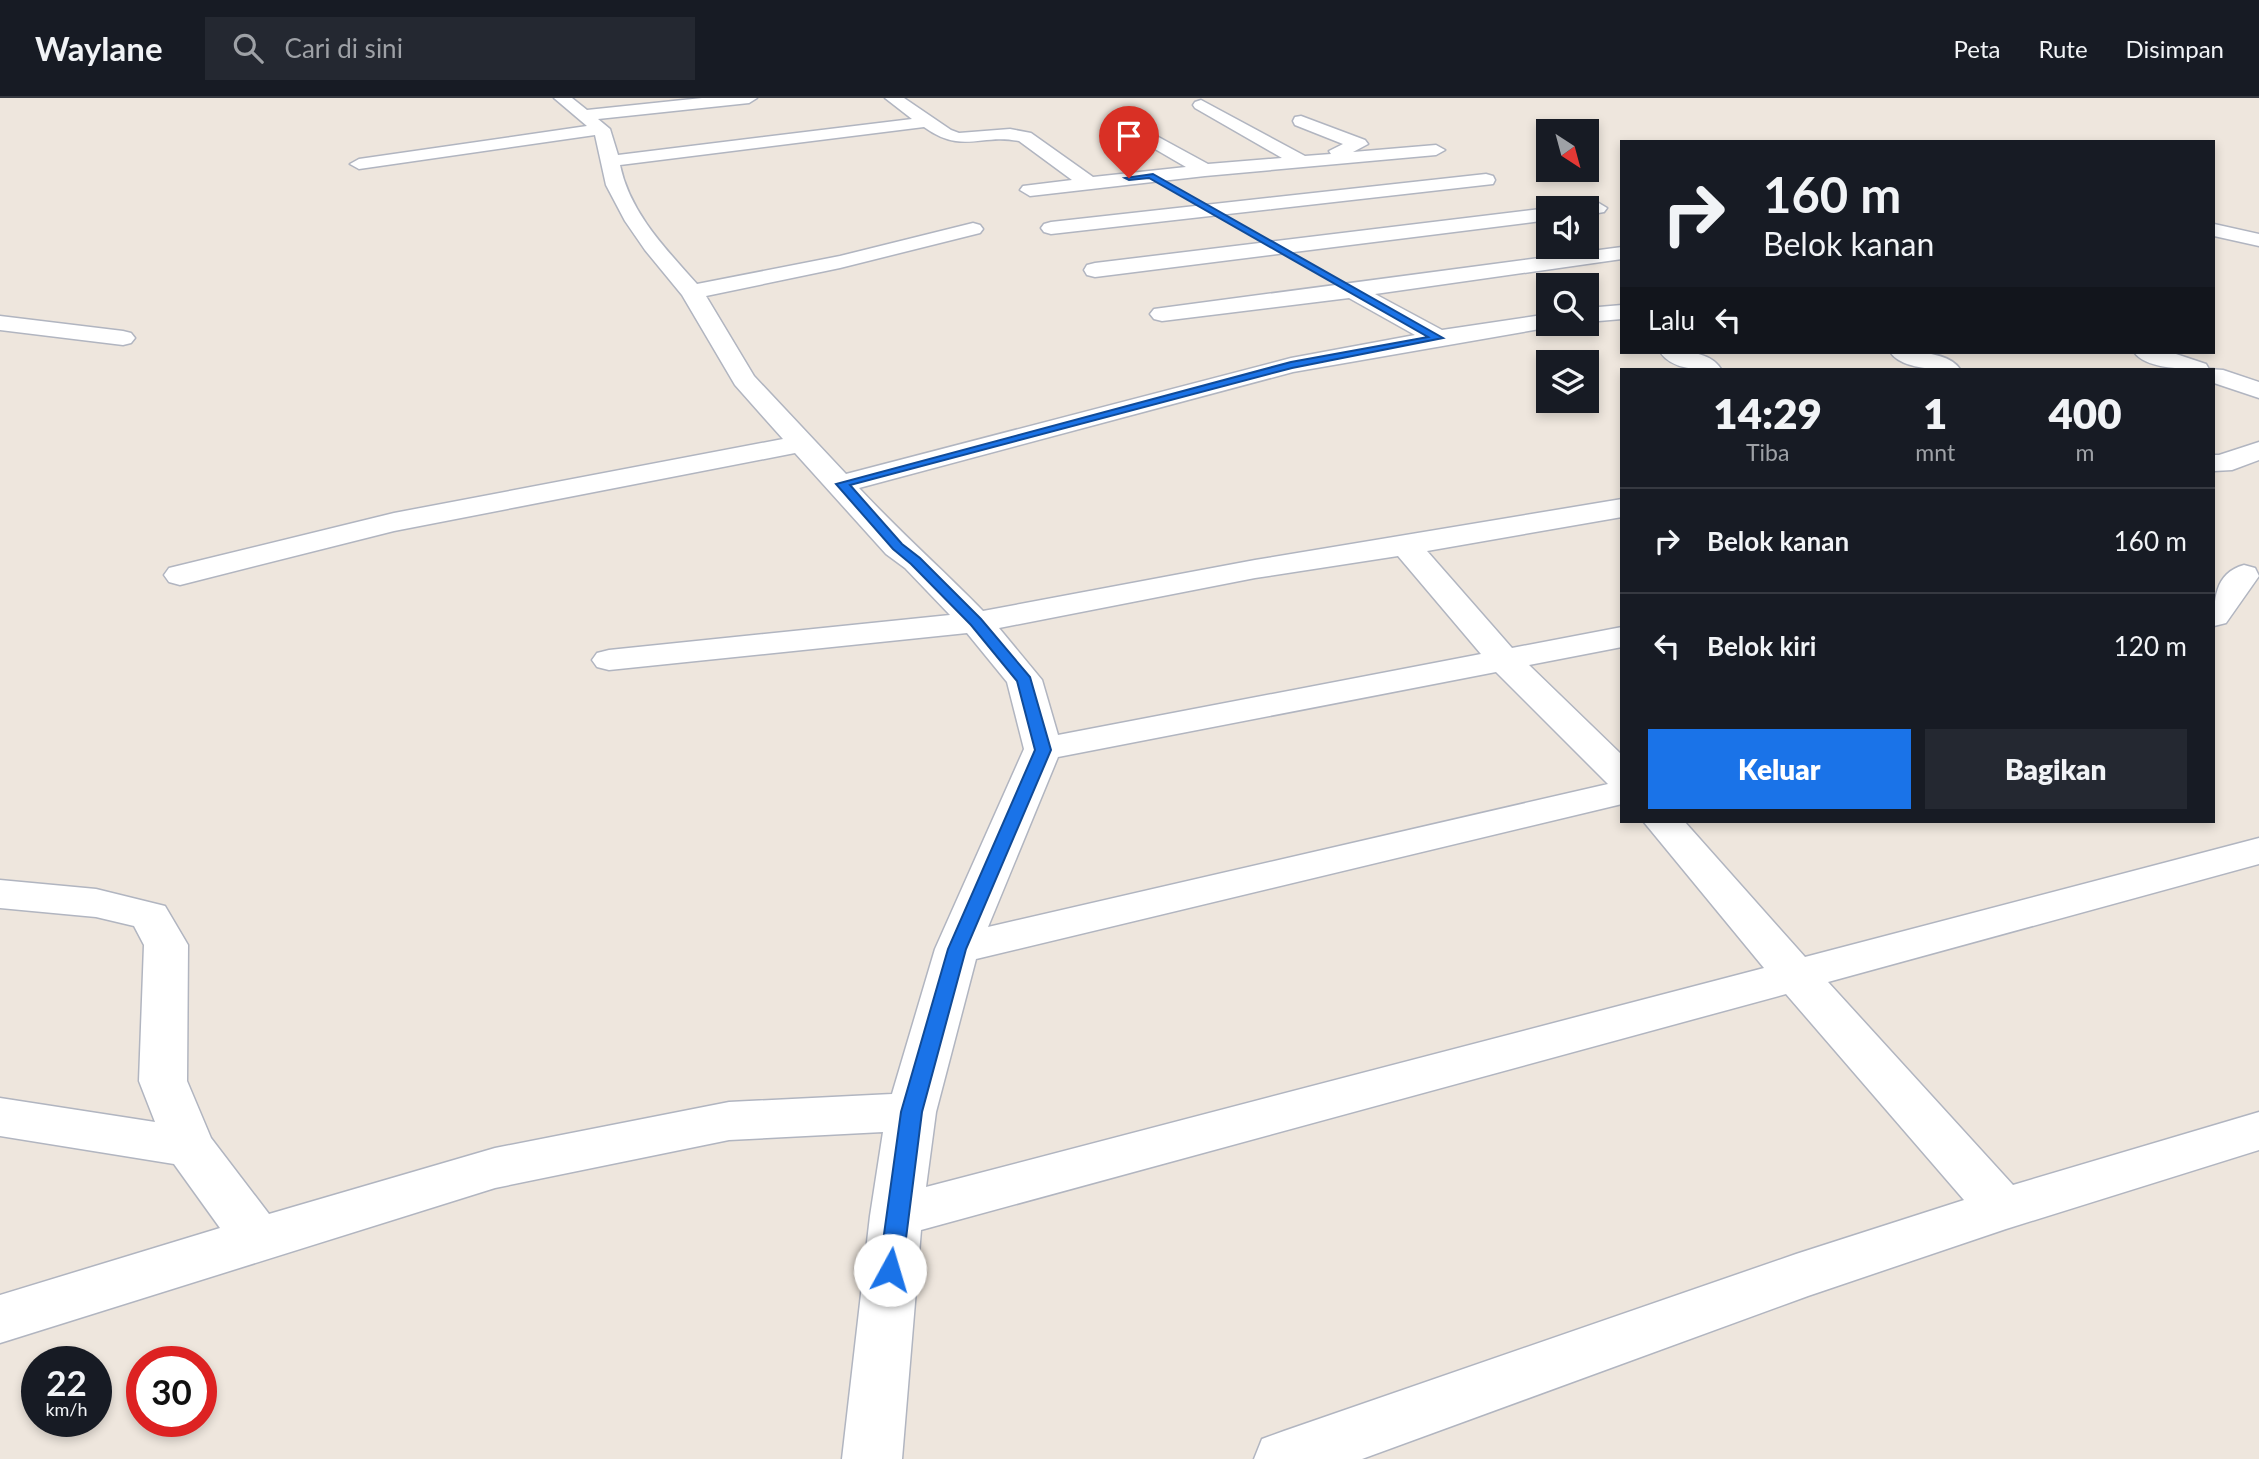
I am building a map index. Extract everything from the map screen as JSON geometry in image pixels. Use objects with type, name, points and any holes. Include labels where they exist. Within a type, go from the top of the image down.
[{"type":"street","points":[[562,98],[602,129],[615,185],[652,246],[692,292],[744,380],[897,547],[916,561],[976,622],[1024,680],[1043,750],[957,949],[911,1112],[895,1216],[872,1459]]},
{"type":"street","points":[[359,164],[602,129],[749,98]]},
{"type":"street","points":[[874,105],[897,100],[945,134],[958,138],[1010,134],[1025,137],[1087,182]]},
{"type":"street","points":[[1201,105],[1299,160],[1356,148],[1359,144],[1301,121]]},
{"type":"street","points":[[1118,120],[1205,170]]},
{"type":"street","points":[[610,161],[927,122]]},
{"type":"street","points":[[1030,190],[1299,160],[1436,150]]},
{"type":"street","points":[[1151,176],[1438,338]]},
{"type":"street","points":[[1051,228],[1486,180]]},
{"type":"street","points":[[1095,270],[1536,216]]},
{"type":"street","points":[[692,292],[840,262],[973,229]]},
{"type":"street","points":[[2215,230],[2259,240]]},
{"type":"street","points":[[1162,314],[1352,291],[1620,253]]},
{"type":"street","points":[[1599,314],[1620,312]]},
{"type":"street","points":[[1599,319],[1620,328]]},
{"type":"street","points":[[0,323],[123,338]]},
{"type":"street","points":[[842,484],[1291,365],[1536,323]]},
{"type":"street","points":[[1676,354],[1707,368]]},
{"type":"street","points":[[1907,354],[1945,368]]},
{"type":"street","points":[[2152,354],[2194,368]]},
{"type":"street","points":[[2215,375],[2259,390]]},
{"type":"street","points":[[180,575],[394,523],[803,443]]},
{"type":"street","points":[[2215,463],[2222,464],[2259,450]]},
{"type":"street","points":[[608,660],[976,622],[1255,569],[1620,509]]},
{"type":"street","points":[[1406,546],[1505,661],[1620,773]]},
{"type":"street","points":[[2215,564],[2252,578],[2215,615]]},
{"type":"street","points":[[1043,750],[1620,637]]},
{"type":"street","points":[[957,949],[1620,792]]},
{"type":"street","points":[[1665,823],[2003,1209]]},
{"type":"street","points":[[895,1216],[2259,851]]},
{"type":"street","points":[[0,894],[96,903],[150,916],[166,945],[163,1081],[190,1147],[257,1239]]},
{"type":"street","points":[[0,1319],[495,1168],[729,1121],[911,1112]]},
{"type":"street","points":[[0,1118],[190,1147]]},
{"type":"street","points":[[1284,1459],[1783,1282],[2003,1209],[2259,1131]]},
{"type":"route","points":[[890,1270],[895,1216],[911,1112],[957,949],[1043,750],[1024,680],[976,622],[916,561],[897,547],[842,484],[1291,365],[1438,338],[1151,176],[1129,178]]}]
